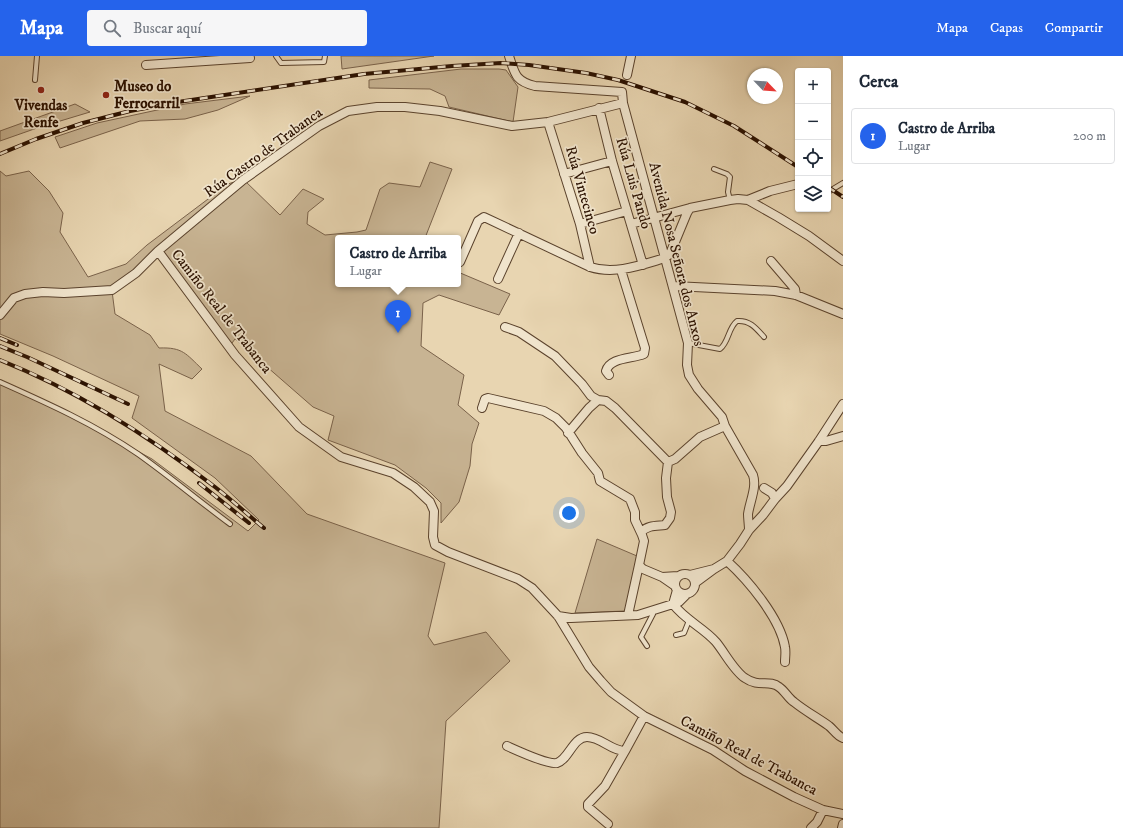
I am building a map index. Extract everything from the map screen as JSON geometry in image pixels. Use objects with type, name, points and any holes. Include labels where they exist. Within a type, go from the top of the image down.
[{"type":"street","name":"Avenida Nosa Señora dos Anxos","points":[[509,56],[515,76],[523,83],[535,86],[622,92],[623,103],[674,286],[688,343],[687,365],[689,375],[698,389],[722,417],[725,426],[753,475],[754,480],[748,516],[749,530]]},
{"type":"street","points":[[627,75],[632,56]]},
{"type":"street","points":[[146,65],[200,58],[250,58]]},
{"type":"street","name":"Rúa Castro de Trabanca","points":[[2,312],[14,298],[25,294],[112,290],[136,273],[158,251],[243,180],[319,126],[348,110],[377,107],[405,107],[433,110],[512,126],[548,122],[623,103]]},
{"type":"street","name":"Rúa Luis Pando","points":[[599,108],[612,161],[643,265]]},
{"type":"street","name":"Rúa Vintecinco","points":[[548,122],[580,224],[590,266]]},
{"type":"street","points":[[564,174],[612,161]]},
{"type":"street","points":[[748,200],[770,191],[795,185]]},
{"type":"street","points":[[631,224],[690,208],[730,200],[748,200],[778,216],[809,236],[843,261]]},
{"type":"street","points":[[461,260],[478,221],[481,218],[488,218],[599,270],[621,270],[665,258],[670,254],[690,208]]},
{"type":"street","points":[[580,224],[627,211]]},
{"type":"street","points":[[498,279],[519,233]]},
{"type":"street","name":"Camiño Real de Trabanca","points":[[158,251],[235,355],[299,426],[341,457],[393,473],[414,487],[430,502],[434,511],[433,537],[435,545],[448,552],[518,579],[532,588],[558,616],[589,667],[611,692],[644,716],[713,750],[745,771],[794,797],[823,810],[843,816]]},
{"type":"street","points":[[771,261],[795,290],[796,295]]},
{"type":"street","points":[[609,375],[606,371],[610,364],[617,360],[644,354],[645,348],[621,270]]},
{"type":"street","points":[[674,286],[775,292],[796,295],[843,314]]},
{"type":"street","points":[[505,327],[519,332],[555,356],[591,396],[606,402],[615,408],[668,462]]},
{"type":"street","points":[[482,408],[485,399],[488,398],[544,411],[556,418],[566,428],[582,454],[598,473],[600,481],[630,499],[635,512],[635,520],[644,541],[628,615]]},
{"type":"street","points":[[568,433],[589,408],[598,400]]},
{"type":"street","points":[[558,616],[572,618],[638,615],[679,602],[693,590],[695,583],[727,561],[749,530],[787,486],[843,404]]},
{"type":"street","points":[[668,462],[675,459],[700,437],[725,426]]},
{"type":"street","points":[[819,441],[826,441],[843,436]]},
{"type":"street","points":[[641,532],[645,528],[665,525],[670,518],[671,512],[667,497],[666,478],[668,462]]},
{"type":"street","points":[[764,488],[772,493],[775,499]]},
{"type":"street","points":[[727,561],[750,583],[775,621],[785,646],[785,662]]},
{"type":"street","points":[[639,565],[643,569],[662,577],[680,593],[687,594]]},
{"type":"street","points":[[662,577],[678,576],[683,574],[690,575],[714,569]]},
{"type":"street","points":[[690,575],[695,583]]},
{"type":"street","points":[[678,576],[673,604],[679,612],[715,641],[737,671],[754,683],[769,683],[778,686],[793,701],[818,718],[843,738]]},
{"type":"street","points":[[608,824],[588,807],[588,804],[605,786],[644,716]]},
{"type":"street","points":[[507,746],[544,761],[554,763],[562,759],[582,738],[588,737],[597,739],[620,751],[625,751]]},
{"type":"street","points":[[811,828],[817,822],[823,810]]},
{"type":"street","points":[[842,828],[843,824]]},
{"type":"lane","points":[[35,80],[37,56]]},
{"type":"lane","points":[[277,56],[281,63],[324,62],[325,56]]},
{"type":"lane","points":[[714,170],[730,176],[728,192],[730,200]]},
{"type":"lane","points":[[831,190],[843,183]]},
{"type":"lane","points":[[688,343],[720,349],[726,342],[732,327],[737,321],[754,325],[764,337]]},
{"type":"lane","points":[[0,382],[59,408],[96,428],[138,454],[230,524]]},
{"type":"lane","points":[[647,646],[641,637],[653,611]]},
{"type":"lane","points":[[676,635],[684,633],[688,619]]},
{"type":"shaded area","points":[[341,56],[434,56],[342,69]]},
{"type":"shaded area","points":[[461,69],[506,70],[518,87],[513,122],[449,107],[445,96],[430,89],[369,88],[369,80]]},
{"type":"shaded area","points":[[250,96],[218,110],[185,119],[140,121],[60,148],[55,137],[97,123],[185,104]]},
{"type":"shaded area","points":[[75,104],[90,112],[0,141],[0,131]]},
{"type":"shaded area","points":[[430,162],[452,169],[426,235],[335,235],[335,287],[461,287],[461,273],[510,294],[499,315],[439,295],[423,303],[421,346],[464,375],[458,405],[479,423],[472,444],[470,466],[459,502],[441,523],[441,503],[426,488],[395,465],[328,440],[334,416],[313,407],[235,339],[229,347],[158,251],[112,291],[115,314],[150,335],[159,348],[174,349],[184,352],[202,369],[192,379],[159,364],[165,411],[251,456],[307,514],[445,563],[428,636],[434,645],[486,632],[510,661],[446,721],[439,828],[0,828],[0,380],[53,405],[152,459],[248,531],[259,520],[215,478],[132,418],[139,396],[53,356],[0,334],[0,171],[6,176],[29,171],[49,191],[63,213],[60,232],[88,277],[126,264],[147,245],[228,184],[243,179],[280,215],[303,189],[324,199],[308,212],[307,224],[325,235],[366,230],[380,189],[389,183],[420,187]]},
{"type":"shaded area","points":[[597,539],[637,556],[625,611],[575,613]]},
{"type":"railway","points":[[0,154],[36,139],[83,123],[130,111],[178,102],[364,74],[501,63],[529,65],[586,73],[618,80],[685,102],[734,126],[795,165]]},
{"type":"railway","points":[[831,189],[843,197]]},
{"type":"railway","points":[[0,338],[17,345]]},
{"type":"railway","points":[[0,346],[128,404]]},
{"type":"railway","points":[[0,360],[29,372],[85,400],[139,433],[190,468],[264,528]]},
{"type":"railway","points":[[199,483],[249,523]]},
{"type":"place","name":"Vivendas Renfe","points":[[41,90]]},
{"type":"place","name":"Museo do Ferrocarril","points":[[106,95]]},
{"type":"place","name":"Castro de Arriba","points":[[398,333]]}]
